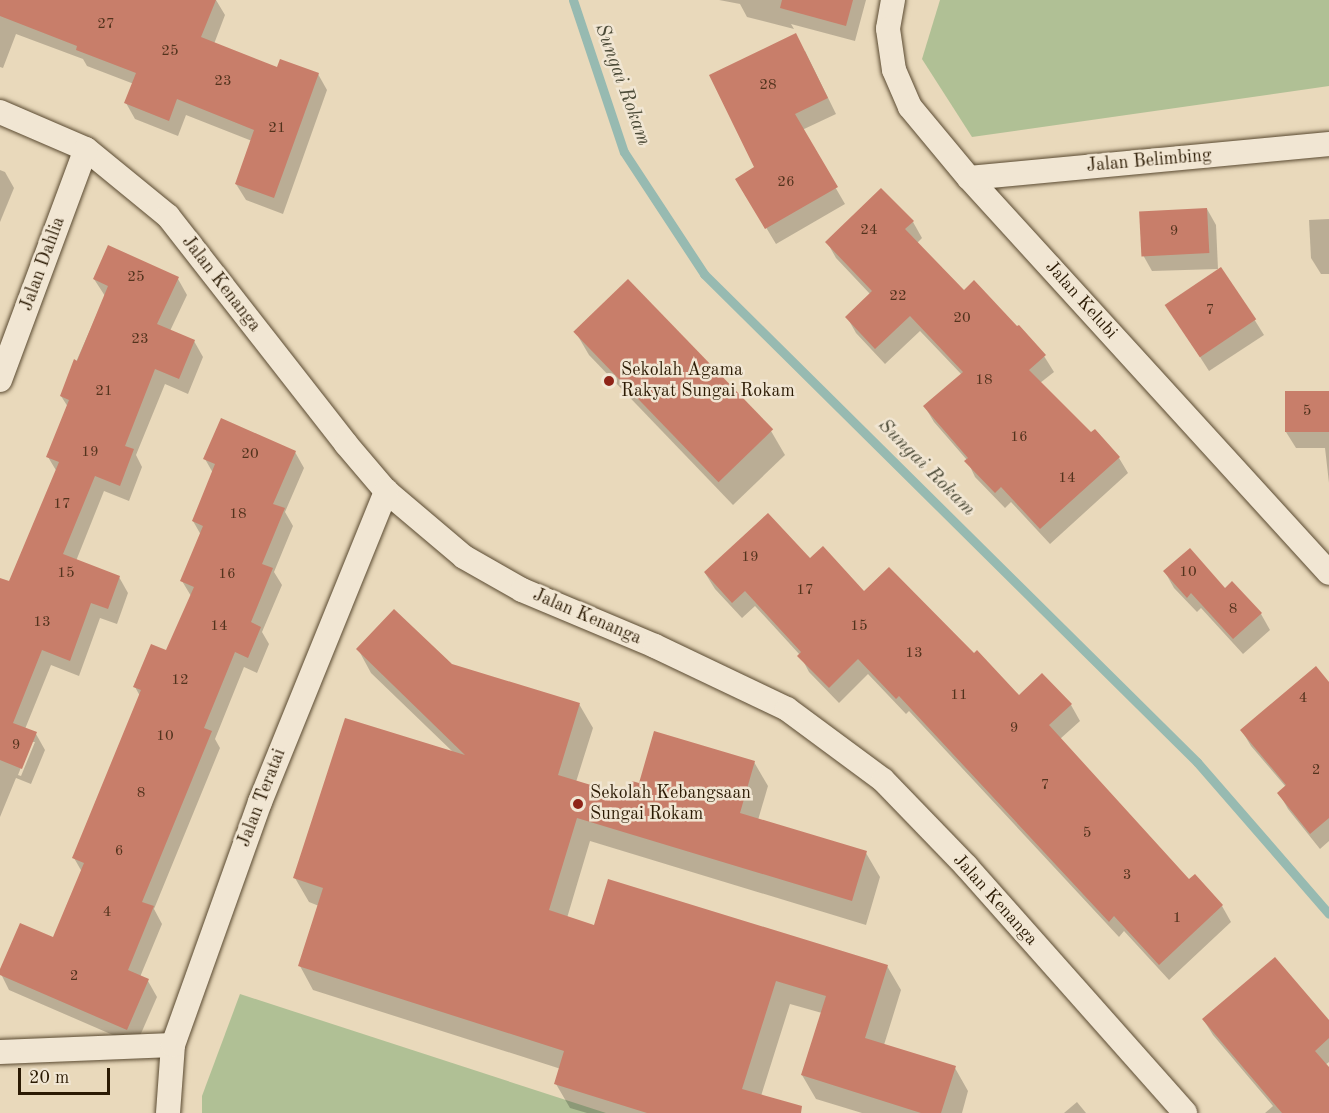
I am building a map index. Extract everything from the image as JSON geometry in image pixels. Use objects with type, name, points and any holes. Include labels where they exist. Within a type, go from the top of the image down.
[{"type":"street","name":"Jalan Kelubi","points":[[893,0],[888,29],[898,79],[910,107],[969,178],[1329,573]]},
{"type":"street","name":"Jalan Kenanga","points":[[0,112],[86,149],[168,216],[346,444],[386,491],[464,557],[522,590],[655,646],[787,709],[883,780],[966,866],[1185,1113]]},
{"type":"street","name":"Jalan Belimbing","points":[[969,178],[1329,144]]},
{"type":"street","name":"Jalan Dahlia","points":[[0,380],[86,149]]},
{"type":"street","name":"Jalan Teratai","points":[[168,1113],[173,1045],[260,802],[386,491]]},
{"type":"street","points":[[0,1052],[173,1045]]},
{"type":"green space","points":[[940,0],[1329,0],[1329,86],[972,137],[922,59]]},
{"type":"green space","points":[[240,994],[606,1113],[202,1113],[202,1096]]},
{"type":"building","points":[[0,0],[216,0],[201,37],[277,67],[280,59],[319,73],[274,198],[235,184],[254,130],[177,99],[169,121],[124,103],[136,73],[76,50],[77,46],[0,16]]},
{"type":"building","points":[[782,0],[853,0],[846,26],[780,8]]},
{"type":"building","points":[[796,33],[828,98],[795,114],[838,187],[765,229],[735,179],[754,167],[709,75]]},
{"type":"building","points":[[881,188],[914,221],[905,229],[964,290],[974,280],[1046,355],[1029,370],[1091,432],[1095,429],[1120,457],[1040,529],[1001,487],[995,493],[964,461],[968,458],[923,406],[963,372],[910,316],[875,349],[845,317],[872,291],[825,242]]},
{"type":"building","points":[[1207,208],[1209,253],[1141,256],[1139,212]]},
{"type":"building","points":[[108,245],[179,277],[157,324],[195,340],[179,379],[155,369],[125,446],[134,449],[120,486],[95,476],[63,554],[120,576],[108,609],[91,603],[70,661],[42,650],[13,723],[37,732],[22,769],[0,760],[0,578],[9,581],[59,462],[46,457],[69,400],[60,396],[74,359],[77,361],[108,286],[93,279]]},
{"type":"building","points":[[1221,267],[1256,319],[1200,357],[1165,305]]},
{"type":"building","points":[[628,279],[773,429],[719,482],[573,332]]},
{"type":"building","points":[[1285,391],[1329,391],[1329,432],[1285,432]]},
{"type":"building","points":[[221,418],[296,451],[273,504],[285,508],[262,564],[273,568],[251,622],[261,627],[248,658],[235,652],[204,728],[212,731],[142,902],[154,906],[128,970],[149,979],[127,1030],[0,975],[0,969],[20,923],[53,937],[84,863],[72,858],[141,690],[133,687],[151,644],[166,650],[194,587],[180,581],[203,526],[192,521],[215,464],[203,459]]},
{"type":"building","points":[[768,513],[810,558],[823,546],[864,591],[889,567],[974,653],[977,650],[1019,695],[1042,673],[1072,704],[1049,725],[1189,879],[1195,874],[1223,905],[1159,965],[1114,916],[1109,922],[899,696],[896,699],[858,659],[829,688],[797,656],[801,652],[745,591],[732,603],[704,572]]},
{"type":"building","points":[[1190,548],[1225,588],[1232,581],[1262,613],[1233,639],[1191,593],[1187,598],[1163,571]]},
{"type":"building","points":[[394,609],[452,664],[580,703],[558,775],[627,796],[632,781],[639,783],[654,731],[755,761],[740,813],[867,851],[852,901],[577,818],[549,910],[594,925],[608,879],[888,965],[865,1038],[956,1066],[941,1113],[921,1113],[801,1075],[826,996],[776,981],[742,1089],[802,1106],[801,1113],[647,1113],[554,1084],[564,1051],[298,966],[323,888],[293,878],[345,718],[465,755],[356,649]]},
{"type":"building","points":[[1316,666],[1329,682],[1329,818],[1310,834],[1277,793],[1286,785],[1240,730]]},
{"type":"building","points":[[1275,957],[1329,1020],[1329,1038],[1315,1051],[1329,1067],[1329,1113],[1282,1113],[1202,1019]]},
{"type":"waterway","name":"Sungai Rokam","points":[[573,0],[624,152],[704,274],[1197,762],[1329,914]]},
{"type":"place","name":"Sekolah Agama Rakyat Sungai Rokam","points":[[609,381]]},
{"type":"place","name":"Sekolah Kebangsaan Sungai Rokam","points":[[578,804]]}]
